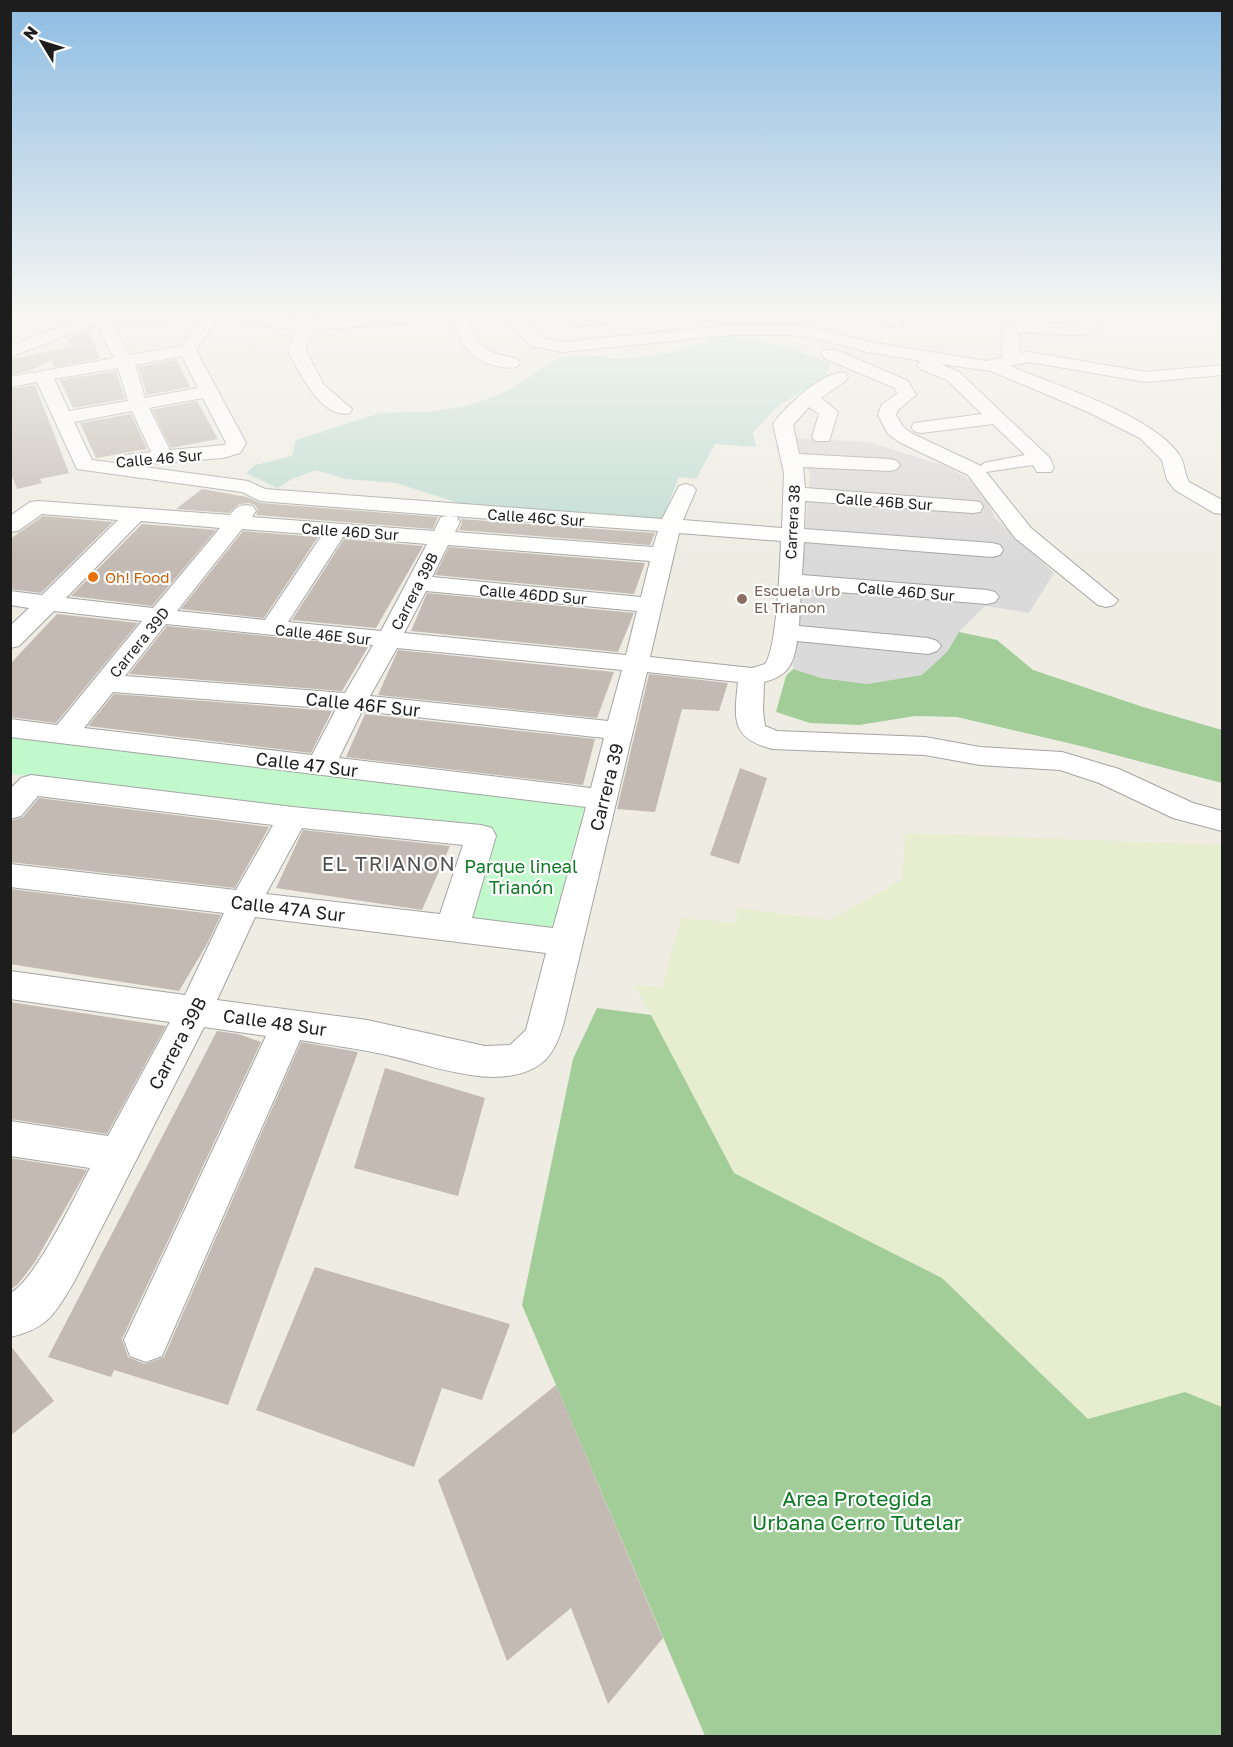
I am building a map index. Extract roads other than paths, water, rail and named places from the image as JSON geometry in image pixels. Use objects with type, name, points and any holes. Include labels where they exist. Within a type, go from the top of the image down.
[{"type":"street","points":[[53,398],[84,465]]},
{"type":"street","points":[[136,398],[163,456]]},
{"type":"street","points":[[63,418],[178,398]]},
{"type":"street","name":"Calle 46 Sur","points":[[84,465],[223,452],[233,449],[236,443],[211,398]]},
{"type":"street","points":[[329,398],[343,409]]},
{"type":"street","points":[[904,398],[889,408],[887,414],[895,430],[916,443],[975,471],[1023,533],[1106,600]]},
{"type":"street","points":[[975,398],[1042,463],[991,467]]},
{"type":"street","points":[[1074,398],[1147,434],[1172,458],[1177,480],[1182,486],[1222,508]]},
{"type":"street","points":[[810,399],[829,412],[822,437]]},
{"type":"street","name":"Carrera 38","points":[[635,664],[752,676],[773,671],[779,666],[782,660],[785,632],[795,494],[791,460],[785,442],[783,424],[796,408],[810,399]]},
{"type":"street","points":[[921,427],[996,418]]},
{"type":"street","points":[[791,460],[890,465]]},
{"type":"street","name":"Calle 46C Sur","points":[[84,465],[248,487],[260,495],[992,550]]},
{"type":"street","name":"Carrera 39","points":[[502,1063],[528,1054],[542,1038],[670,526],[686,490]]},
{"type":"street","name":"Calle 46B Sur","points":[[795,494],[972,507]]},
{"type":"street","name":"Carrera 39D","points":[[64,734],[234,522],[260,495]]},
{"type":"street","name":"Calle 46D Sur","points":[[10,526],[38,507],[663,555]]},
{"type":"street","name":"Carrera 39B","points":[[321,766],[455,511]]},
{"type":"street","points":[[10,641],[136,514]]},
{"type":"street","points":[[271,629],[337,530]]},
{"type":"street","name":"Calle 46D Sur","points":[[789,581],[987,597]]},
{"type":"street","name":"Calle 46DD Sur","points":[[417,583],[650,605]]},
{"type":"street","name":"Calle 46E Sur","points":[[10,598],[158,618],[635,664]]},
{"type":"street","points":[[785,632],[928,646]]},
{"type":"street","points":[[752,676],[749,706],[751,725],[753,731],[758,735],[781,741],[925,746],[980,756],[1062,761],[1109,776],[1184,811],[1222,820]]},
{"type":"street","name":"Calle 46F Sur","points":[[105,683],[353,702],[620,731]]},
{"type":"street","name":"Calle 47 Sur","points":[[10,728],[603,799]]},
{"type":"street","points":[[10,809],[31,785],[293,817],[481,836],[452,928]]},
{"type":"street","name":"Carrera 39B","points":[[10,1315],[25,1312],[42,1294],[60,1267],[195,1010],[245,903],[293,817]]},
{"type":"street","name":"Calle 47A Sur","points":[[10,875],[565,942]]},
{"type":"street","name":"Calle 48 Sur","points":[[10,985],[367,1035],[456,1057],[502,1063]]},
{"type":"street","points":[[146,1340],[289,1024]]},
{"type":"street","points":[[10,1138],[118,1155]]},
{"type":"place","name":"Oh! Food","points":[[93,577]]},
{"type":"place","name":"Escuela Urb El Trianon","points":[[742,599]]},
{"type":"district","name":"EL TRIANON","points":[[389,863]]},
{"type":"park label","name":"Parque lineal Trianón","points":[[521,876]]},
{"type":"park label","name":"Area Protegida Urbana Cerro Tutelar","points":[[857,1510]]}]
